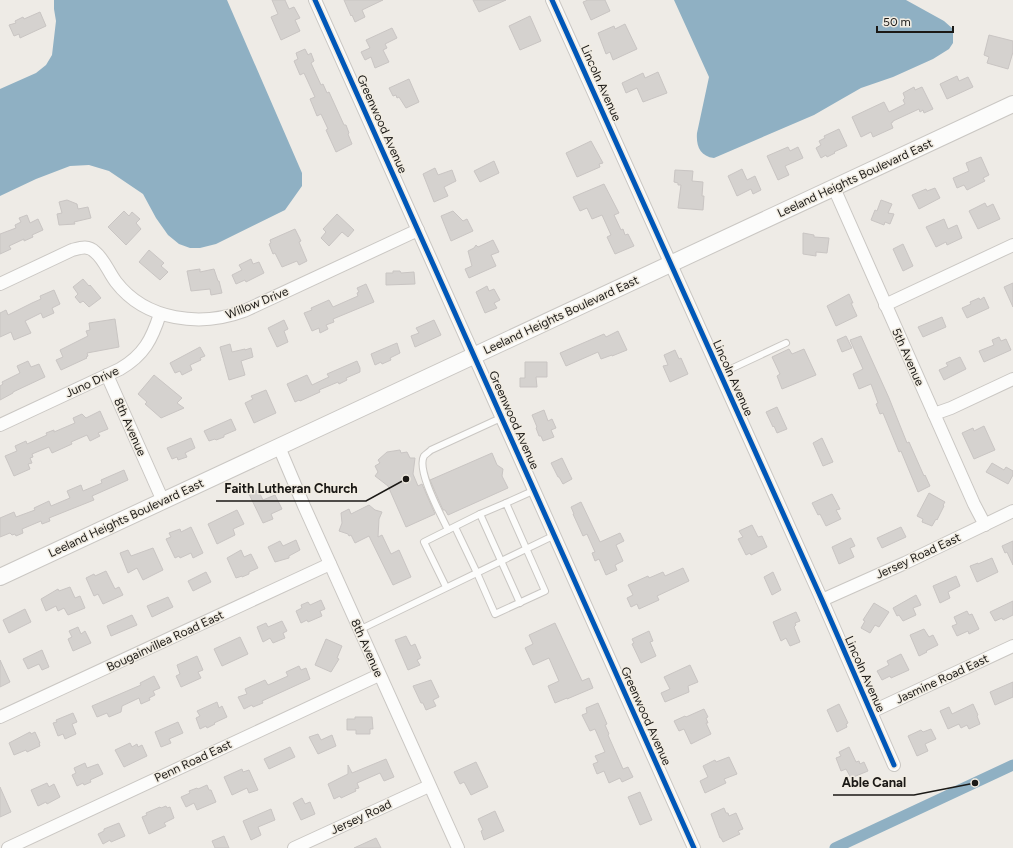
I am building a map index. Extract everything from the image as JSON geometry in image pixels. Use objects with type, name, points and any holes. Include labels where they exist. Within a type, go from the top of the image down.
[{"type":"main road","name":"Leeland Heights Boulevard East","points":[[0,577],[1013,104]]},
{"type":"street","name":"Greenwood Avenue","points":[[315,0],[475,355],[694,848]]},
{"type":"street","name":"Lincoln Avenue","points":[[552,0],[822,600],[894,765]]},
{"type":"street","name":"5th Avenue","points":[[834,188],[984,525]]},
{"type":"street","name":"Willow Drive","points":[[0,284],[72,250],[83,247],[95,251],[116,282],[125,292],[143,305],[160,314],[174,318],[194,320],[212,319],[232,315],[265,301],[418,230]]},
{"type":"street","points":[[885,305],[1013,245]]},
{"type":"street","name":"Juno Drive","points":[[0,425],[131,363],[140,355],[152,336],[160,314]]},
{"type":"street","name":"8th Avenue","points":[[107,375],[163,501]]},
{"type":"street","points":[[934,414],[951,408],[1013,379]]},
{"type":"street","name":"8th Avenue","points":[[279,447],[359,630],[458,848]]},
{"type":"street","name":"Jersey Road East","points":[[822,600],[1013,511]]},
{"type":"street","name":"Bougainvillea Road East","points":[[0,717],[330,564]]},
{"type":"street","name":"Jasmine Road East","points":[[871,712],[1013,646]]},
{"type":"street","name":"Penn Road East","points":[[8,848],[380,675]]},
{"type":"street","name":"Jersey Road","points":[[294,848],[429,786]]},
{"type":"lane","points":[[720,374],[786,343]]},
{"type":"lane","points":[[448,530],[425,478],[422,466],[424,456],[431,450],[502,417]]},
{"type":"lane","points":[[446,587],[424,542],[480,514],[535,490]]},
{"type":"lane","points":[[455,527],[495,614],[520,603],[545,591],[506,503]]},
{"type":"lane","points":[[480,514],[520,603]]},
{"type":"lane","points":[[359,630],[555,535]]},
{"type":"water","points":[[54,0],[227,0],[302,173],[302,186],[285,210],[216,244],[200,248],[190,248],[179,244],[168,235],[156,218],[143,194],[109,171],[89,165],[70,166],[36,179],[0,196],[0,89],[36,73],[46,65],[52,55],[56,21]]},
{"type":"water","points":[[674,0],[906,0],[944,21],[953,29],[953,43],[949,49],[933,59],[893,77],[861,88],[814,115],[714,158],[702,153],[697,142],[697,133],[709,77]]},
{"type":"building","points":[[272,0],[285,0],[289,9],[294,7],[300,18],[295,20],[300,31],[281,40],[271,17],[278,14]]},
{"type":"building","points":[[344,0],[383,0],[362,10],[365,17],[355,22]]},
{"type":"building","points":[[473,0],[506,0],[479,12]]},
{"type":"building","points":[[588,0],[605,0],[610,11],[591,20],[583,2]]},
{"type":"building","points":[[40,12],[46,26],[20,38],[19,34],[14,36],[9,25],[16,23],[15,21],[23,17],[24,19]]},
{"type":"building","points":[[530,16],[541,41],[520,50],[509,26]]},
{"type":"building","points":[[625,24],[637,49],[613,60],[610,52],[606,54],[598,33],[614,26],[615,29]]},
{"type":"building","points":[[392,28],[397,38],[385,44],[387,48],[383,50],[389,62],[375,68],[371,57],[365,60],[361,52],[370,48],[366,40]]},
{"type":"building","points":[[989,35],[1013,41],[1013,52],[1008,69],[987,63],[989,57],[984,55]]},
{"type":"building","points":[[305,49],[308,55],[311,53],[314,61],[311,63],[321,85],[323,84],[327,93],[329,92],[349,133],[348,134],[352,144],[336,152],[326,130],[328,129],[321,114],[317,116],[310,99],[315,97],[304,73],[300,75],[294,61],[298,59],[296,53]]},
{"type":"building","points":[[658,72],[667,93],[643,102],[637,88],[626,93],[622,83],[643,73],[645,78]]},
{"type":"building","points":[[957,76],[959,81],[968,77],[973,87],[947,99],[940,84]]},
{"type":"building","points":[[409,79],[419,102],[406,108],[399,97],[397,98],[396,95],[393,96],[389,88]]},
{"type":"building","points":[[914,87],[915,90],[922,87],[933,109],[924,113],[923,110],[920,112],[919,109],[893,121],[891,123],[893,128],[873,137],[871,132],[861,137],[852,117],[884,102],[889,112],[905,104],[903,100],[905,98],[903,93]]},
{"type":"building","points":[[839,129],[847,146],[827,157],[826,155],[821,158],[816,148],[821,145],[819,141],[825,138],[824,136]]},
{"type":"building","points":[[591,141],[603,163],[599,164],[600,167],[577,177],[566,153]]},
{"type":"building","points":[[788,147],[790,151],[798,147],[803,158],[785,166],[789,175],[778,180],[767,156]]},
{"type":"building","points":[[981,157],[989,175],[983,178],[985,181],[967,190],[964,185],[957,188],[953,178],[969,171],[966,163]]},
{"type":"building","points":[[494,161],[499,173],[480,182],[474,171]]},
{"type":"building","points":[[435,168],[438,175],[452,170],[456,181],[444,187],[448,196],[434,202],[423,174]]},
{"type":"building","points":[[742,169],[747,180],[755,176],[761,190],[753,194],[751,189],[737,196],[728,176]]},
{"type":"building","points":[[675,170],[693,171],[692,181],[703,182],[703,210],[678,208],[681,185],[674,182]]},
{"type":"building","points":[[604,184],[619,213],[614,215],[621,230],[623,229],[625,235],[628,234],[634,246],[615,254],[607,237],[611,235],[602,215],[592,219],[587,208],[580,211],[573,197]]},
{"type":"building","points":[[935,188],[940,198],[919,209],[912,195],[926,189],[927,191]]},
{"type":"building","points":[[67,200],[77,204],[78,209],[88,207],[91,218],[74,222],[75,224],[59,225],[57,214],[62,213],[59,202]]},
{"type":"building","points":[[881,200],[892,204],[888,213],[894,214],[890,224],[885,222],[884,225],[871,220],[875,210],[877,211]]},
{"type":"building","points":[[985,203],[987,207],[993,204],[1000,219],[978,229],[969,211]]},
{"type":"building","points":[[124,211],[129,216],[132,212],[140,219],[136,223],[141,229],[126,245],[108,227]]},
{"type":"building","points":[[453,211],[463,221],[467,219],[473,231],[451,241],[441,216]]},
{"type":"building","points":[[337,214],[354,230],[348,237],[342,232],[329,246],[321,238],[326,232],[323,229]]},
{"type":"building","points":[[27,215],[30,223],[38,219],[43,230],[32,235],[33,237],[24,241],[24,239],[9,246],[11,249],[0,254],[0,234],[16,228],[15,225],[21,222],[19,218]]},
{"type":"building","points":[[944,219],[948,229],[957,225],[962,238],[947,245],[946,242],[936,247],[926,227]]},
{"type":"building","points":[[295,229],[301,241],[299,242],[307,261],[299,265],[297,261],[282,267],[275,253],[273,254],[269,244],[271,243],[270,240]]},
{"type":"building","points":[[803,233],[814,235],[814,237],[829,238],[827,253],[816,252],[816,256],[803,254]]},
{"type":"building","points":[[493,240],[499,252],[491,255],[496,266],[469,278],[465,269],[472,266],[468,251],[476,245],[478,247]]},
{"type":"building","points":[[903,244],[913,266],[903,271],[893,249]]},
{"type":"building","points":[[149,250],[164,263],[161,266],[168,272],[160,280],[139,262]]},
{"type":"building","points":[[251,259],[253,264],[259,262],[264,273],[246,282],[245,280],[236,284],[232,275],[242,270],[239,265]]},
{"type":"building","points":[[200,269],[200,272],[214,269],[222,293],[211,295],[210,289],[191,291],[187,271]]},
{"type":"building","points":[[393,271],[400,271],[401,273],[414,272],[415,284],[386,285],[386,273],[393,273]]},
{"type":"building","points":[[83,279],[101,298],[89,307],[83,301],[80,303],[75,297],[78,294],[73,287]]},
{"type":"building","points":[[1013,283],[1013,307],[1004,287]]},
{"type":"building","points":[[366,284],[374,302],[333,319],[334,322],[326,325],[328,329],[320,333],[319,328],[312,331],[304,313],[312,310],[311,308],[329,300],[333,307],[358,296],[357,293],[359,292],[357,288]]},
{"type":"building","points":[[487,286],[489,291],[494,289],[500,300],[494,303],[497,308],[485,313],[476,292]]},
{"type":"building","points":[[54,290],[60,304],[52,308],[54,313],[43,318],[41,313],[25,321],[31,333],[14,340],[11,332],[0,337],[0,313],[6,310],[8,315],[41,299],[40,296]]},
{"type":"building","points":[[849,294],[857,316],[836,326],[827,306]]},
{"type":"building","points":[[984,297],[989,308],[967,318],[962,308],[971,304],[970,302],[979,298],[980,300]]},
{"type":"building","points":[[942,317],[946,327],[923,337],[918,327]]},
{"type":"building","points":[[115,319],[119,347],[87,353],[87,358],[61,370],[56,360],[63,357],[60,350],[88,336],[86,331],[90,330],[89,323]]},
{"type":"building","points":[[284,320],[288,329],[284,331],[288,342],[277,347],[268,328]]},
{"type":"building","points":[[434,320],[441,335],[415,347],[411,336],[419,333],[416,328]]},
{"type":"building","points":[[618,331],[627,350],[601,359],[598,352],[566,366],[560,353],[604,334],[606,337]]},
{"type":"building","points":[[846,336],[852,348],[842,352],[837,340]]},
{"type":"building","points":[[861,336],[889,398],[907,443],[909,442],[930,486],[918,492],[883,413],[880,414],[876,404],[878,403],[871,384],[859,389],[853,374],[863,369],[850,340]]},
{"type":"building","points":[[999,337],[1001,341],[1006,339],[1011,350],[984,362],[979,351],[994,345],[992,340]]},
{"type":"building","points":[[397,343],[400,353],[390,358],[391,360],[375,365],[371,354]]},
{"type":"building","points":[[230,344],[232,352],[251,348],[253,357],[241,361],[245,375],[229,380],[220,347]]},
{"type":"building","points":[[200,347],[205,356],[200,358],[201,360],[190,365],[192,370],[182,375],[180,371],[175,373],[170,363]]},
{"type":"building","points":[[789,349],[792,354],[804,349],[816,375],[782,389],[777,376],[780,374],[772,357]]},
{"type":"building","points":[[675,350],[679,359],[681,358],[688,374],[670,382],[663,366],[668,365],[664,355]]},
{"type":"building","points":[[960,357],[966,369],[944,380],[939,370],[948,366],[946,363]]},
{"type":"building","points":[[28,361],[31,367],[39,364],[45,377],[13,392],[0,400],[0,386],[3,384],[2,382],[20,373],[17,366]]},
{"type":"building","points":[[357,361],[360,372],[346,378],[347,380],[339,384],[338,382],[319,390],[320,392],[295,402],[287,384],[307,375],[312,385],[329,377],[327,374]]},
{"type":"building","points":[[525,362],[547,362],[547,377],[536,377],[537,387],[520,387],[520,378],[525,378]]},
{"type":"building","points":[[154,375],[182,398],[177,403],[184,408],[161,418],[145,404],[147,402],[138,394]]},
{"type":"building","points":[[266,390],[276,413],[254,423],[245,403],[253,399],[251,396]]},
{"type":"building","points":[[777,407],[787,429],[777,433],[766,412]]},
{"type":"building","points":[[544,410],[548,421],[552,419],[556,428],[551,430],[554,437],[543,441],[541,436],[539,436],[532,415]]},
{"type":"building","points":[[100,411],[108,429],[98,433],[100,436],[90,441],[87,435],[52,453],[49,447],[32,454],[33,457],[30,458],[32,463],[28,464],[30,469],[14,476],[5,456],[17,451],[15,446],[26,441],[27,444],[47,435],[46,433],[54,430],[54,432],[75,423],[73,418],[82,414],[86,418]]},
{"type":"building","points":[[231,419],[236,430],[224,435],[224,437],[209,441],[204,431]]},
{"type":"building","points":[[984,426],[995,450],[974,459],[962,433],[973,428],[974,431]]},
{"type":"building","points":[[191,438],[195,448],[185,453],[187,457],[178,460],[177,457],[172,459],[167,448]]},
{"type":"building","points":[[822,438],[833,462],[823,466],[813,443]]},
{"type":"building","points":[[400,450],[401,453],[407,452],[410,458],[415,458],[413,474],[418,486],[422,484],[435,514],[406,527],[388,486],[375,476],[378,472],[375,466],[380,463],[378,460],[387,452]]},
{"type":"building","points":[[492,453],[497,465],[503,469],[502,476],[508,488],[448,515],[445,510],[443,510],[430,480]]},
{"type":"building","points":[[562,458],[572,479],[563,484],[551,463]]},
{"type":"building","points":[[992,463],[1004,470],[1006,467],[1013,471],[1013,475],[1008,484],[986,472]]},
{"type":"building","points":[[124,470],[128,480],[92,496],[94,500],[49,518],[50,521],[42,524],[41,521],[22,529],[23,533],[16,536],[15,534],[12,535],[10,533],[0,537],[0,518],[14,512],[16,517],[35,510],[34,508],[49,501],[51,506],[70,498],[67,491],[81,485],[83,491],[102,483],[101,480]]},
{"type":"building","points":[[258,490],[263,500],[275,495],[282,509],[271,514],[273,519],[263,523],[249,494]]},
{"type":"building","points":[[929,493],[945,502],[937,520],[936,519],[932,526],[922,522],[923,519],[917,516]]},
{"type":"building","points":[[832,494],[840,509],[836,510],[841,519],[826,526],[812,503]]},
{"type":"building","points":[[581,502],[600,542],[620,533],[624,541],[616,545],[623,561],[615,565],[617,570],[606,575],[599,559],[595,561],[592,553],[595,552],[587,534],[583,536],[573,514],[571,507]]},
{"type":"building","points":[[369,505],[375,510],[382,512],[379,519],[378,537],[382,535],[391,554],[399,550],[411,577],[393,585],[369,536],[355,543],[351,535],[349,536],[348,534],[339,531],[342,523],[341,513],[349,509],[351,514]]},
{"type":"building","points":[[237,510],[244,524],[233,529],[235,535],[217,544],[208,524]]},
{"type":"building","points":[[752,525],[758,537],[762,536],[767,547],[751,555],[750,553],[746,555],[738,539],[743,537],[739,531]]},
{"type":"building","points":[[191,527],[203,553],[193,558],[191,553],[180,558],[179,556],[175,558],[166,539],[171,537],[169,533],[180,529],[181,532]]},
{"type":"building","points":[[901,527],[906,537],[882,548],[877,538]]},
{"type":"building","points":[[851,538],[855,546],[850,548],[854,557],[839,564],[832,547]]},
{"type":"building","points":[[296,540],[300,550],[289,556],[289,558],[275,562],[268,547],[280,541],[283,546]]},
{"type":"building","points":[[1013,541],[1013,565],[1007,552],[1005,553],[1002,546]]},
{"type":"building","points":[[153,548],[163,570],[143,580],[137,568],[128,573],[120,553],[128,550],[131,556]]},
{"type":"building","points":[[241,550],[244,557],[251,554],[258,568],[249,572],[249,574],[236,578],[227,558]]},
{"type":"building","points":[[992,558],[998,572],[977,582],[970,566]]},
{"type":"building","points":[[683,568],[689,581],[657,596],[659,600],[639,609],[637,604],[631,607],[627,598],[633,595],[628,585],[648,576],[649,578],[663,572],[665,576]]},
{"type":"building","points":[[106,571],[115,589],[119,587],[123,595],[103,604],[98,594],[94,596],[86,578]]},
{"type":"building","points":[[206,572],[211,582],[193,591],[188,581]]},
{"type":"building","points":[[773,572],[781,590],[772,595],[764,577]]},
{"type":"building","points":[[956,576],[960,586],[948,592],[950,598],[940,603],[933,586]]},
{"type":"building","points":[[70,587],[75,598],[80,596],[85,608],[68,615],[64,608],[58,611],[56,606],[46,611],[41,599],[58,589],[59,591]]},
{"type":"building","points":[[916,595],[921,605],[913,608],[916,615],[903,621],[899,615],[897,616],[893,608]]},
{"type":"building","points":[[168,597],[173,607],[152,617],[147,606]]},
{"type":"building","points":[[321,600],[325,609],[320,611],[322,616],[308,622],[307,620],[301,623],[296,611],[302,608],[301,605],[308,602],[310,605]]},
{"type":"building","points":[[1013,601],[1013,615],[1003,620],[1002,618],[995,621],[990,612]]},
{"type":"building","points":[[874,603],[889,612],[879,627],[875,625],[870,633],[861,628],[865,621],[863,620]]},
{"type":"building","points":[[25,609],[31,622],[9,633],[3,620]]},
{"type":"building","points":[[967,611],[969,615],[972,614],[979,629],[969,634],[968,631],[957,636],[952,626],[957,624],[954,617]]},
{"type":"building","points":[[796,612],[800,621],[795,623],[796,625],[794,627],[800,642],[790,646],[786,638],[781,641],[773,622]]},
{"type":"building","points":[[132,615],[137,625],[111,636],[107,626]]},
{"type":"building","points":[[282,621],[287,631],[283,633],[285,638],[273,643],[270,638],[263,642],[257,627],[266,623],[268,627]]},
{"type":"building","points":[[555,623],[582,681],[589,678],[593,688],[555,703],[548,686],[559,681],[549,658],[533,665],[525,648],[533,644],[529,635]]},
{"type":"building","points":[[78,627],[81,634],[85,631],[91,643],[73,651],[68,639],[72,637],[69,631]]},
{"type":"building","points":[[924,629],[929,637],[933,635],[938,645],[919,656],[910,635]]},
{"type":"building","points":[[649,631],[653,641],[650,642],[656,656],[641,663],[632,644],[634,643],[632,639]]},
{"type":"building","points":[[406,636],[411,646],[415,644],[421,658],[417,660],[420,665],[408,670],[395,640]]},
{"type":"building","points":[[240,637],[248,654],[222,666],[214,649]]},
{"type":"building","points":[[326,639],[342,646],[337,658],[339,659],[331,672],[315,665]]},
{"type":"building","points":[[42,650],[49,667],[42,670],[39,664],[28,669],[23,659]]},
{"type":"building","points":[[901,654],[909,670],[891,678],[890,676],[882,680],[877,671],[889,665],[887,661]]},
{"type":"building","points":[[197,656],[203,670],[198,672],[201,678],[181,687],[176,676],[180,674],[177,665]]},
{"type":"building","points":[[0,660],[10,682],[0,687]]},
{"type":"building","points":[[690,665],[698,682],[688,686],[689,692],[665,702],[661,693],[670,689],[664,677]]},
{"type":"building","points":[[299,666],[301,670],[306,668],[310,679],[262,701],[263,703],[253,707],[252,705],[244,709],[238,697],[247,694],[245,689],[265,680],[268,685],[288,676],[286,672]]},
{"type":"building","points":[[154,676],[160,688],[153,691],[155,695],[149,698],[150,700],[141,704],[139,698],[122,706],[121,712],[109,717],[107,713],[97,717],[92,706],[141,685],[140,683]]},
{"type":"building","points":[[431,680],[439,697],[433,700],[436,706],[426,710],[413,686]]},
{"type":"building","points":[[1013,682],[1013,697],[995,705],[990,692]]},
{"type":"building","points":[[217,702],[219,708],[222,706],[227,717],[207,728],[206,726],[200,729],[196,718],[200,716],[197,711]]},
{"type":"building","points":[[598,703],[607,724],[605,725],[609,734],[608,735],[623,769],[628,767],[633,777],[622,782],[620,778],[609,783],[604,771],[597,774],[593,764],[598,762],[595,756],[605,752],[595,729],[590,731],[582,715],[587,713],[586,708]]},
{"type":"building","points":[[839,704],[848,723],[846,724],[847,727],[837,732],[827,710]]},
{"type":"building","points":[[973,704],[980,724],[969,729],[967,725],[961,728],[959,724],[948,729],[940,711],[949,707],[952,714]]},
{"type":"building","points":[[704,709],[708,717],[706,718],[708,723],[706,723],[711,734],[691,744],[684,729],[679,731],[674,721]]},
{"type":"building","points":[[73,713],[77,722],[72,724],[76,734],[65,739],[63,734],[58,736],[53,723],[57,722],[56,720]]},
{"type":"building","points":[[355,717],[372,717],[373,729],[370,729],[370,734],[356,734],[356,730],[347,730],[347,719],[355,719]]},
{"type":"building","points":[[178,722],[183,733],[169,739],[171,743],[161,747],[155,732]]},
{"type":"building","points":[[931,729],[936,739],[925,744],[928,751],[917,756],[908,736],[921,730],[923,732]]},
{"type":"building","points":[[30,732],[31,734],[35,732],[40,746],[27,752],[26,750],[14,755],[9,743]]},
{"type":"building","points":[[318,734],[321,740],[332,735],[336,746],[318,754],[309,737]]},
{"type":"building","points":[[130,743],[132,747],[137,744],[138,747],[142,745],[147,756],[124,767],[115,750]]},
{"type":"building","points":[[290,747],[295,757],[269,769],[264,759]]},
{"type":"building","points":[[849,747],[856,762],[859,761],[860,764],[864,762],[868,771],[851,778],[846,769],[841,771],[836,758],[841,756],[839,752]]},
{"type":"building","points":[[729,757],[737,774],[724,779],[726,783],[705,793],[700,781],[708,777],[703,766],[715,760],[716,762]]},
{"type":"building","points":[[386,759],[394,777],[384,781],[380,773],[357,783],[359,788],[355,789],[356,791],[341,798],[340,796],[334,799],[328,784],[348,774],[348,765],[352,773]]},
{"type":"building","points":[[476,762],[488,787],[471,795],[464,782],[460,784],[454,772]]},
{"type":"building","points":[[85,763],[87,768],[98,764],[103,774],[90,780],[91,782],[84,785],[83,783],[77,786],[72,775],[76,773],[74,768]]},
{"type":"building","points":[[242,769],[243,772],[249,770],[258,790],[249,793],[247,788],[232,795],[224,777]]},
{"type":"building","points":[[47,783],[49,787],[54,784],[60,797],[47,804],[46,802],[38,806],[31,790]]},
{"type":"building","points":[[207,785],[216,802],[197,810],[194,803],[186,807],[181,797],[190,793],[189,791]]},
{"type":"building","points":[[0,787],[11,812],[0,817]]},
{"type":"building","points":[[640,792],[652,820],[640,825],[628,797]]},
{"type":"building","points":[[302,798],[305,804],[310,802],[315,814],[301,820],[293,803]]},
{"type":"building","points":[[166,806],[167,808],[170,807],[174,818],[164,823],[166,826],[149,834],[142,817],[147,815],[146,813]]},
{"type":"building","points":[[724,808],[729,816],[736,813],[743,829],[738,831],[740,834],[723,842],[711,814]]},
{"type":"building","points":[[271,809],[275,820],[258,827],[261,835],[251,840],[243,821]]},
{"type":"building","points":[[495,811],[504,831],[484,840],[481,831],[483,830],[478,819]]},
{"type":"building","points":[[119,823],[125,836],[111,842],[110,840],[103,844],[98,834],[104,831],[104,829]]},
{"type":"building","points":[[224,836],[229,848],[215,848],[212,841]]},
{"type":"building","points":[[376,838],[381,848],[354,848]]},
{"type":"waterway","points":[[835,848],[1013,765]]},
{"type":"cycle path","points":[[315,0],[694,848]]},
{"type":"cycle path","points":[[552,0],[822,600],[894,765]]},
{"type":"place","name":"Faith Lutheran Church","points":[[406,479]]},
{"type":"place","name":"Able Canal","points":[[975,783]]}]
